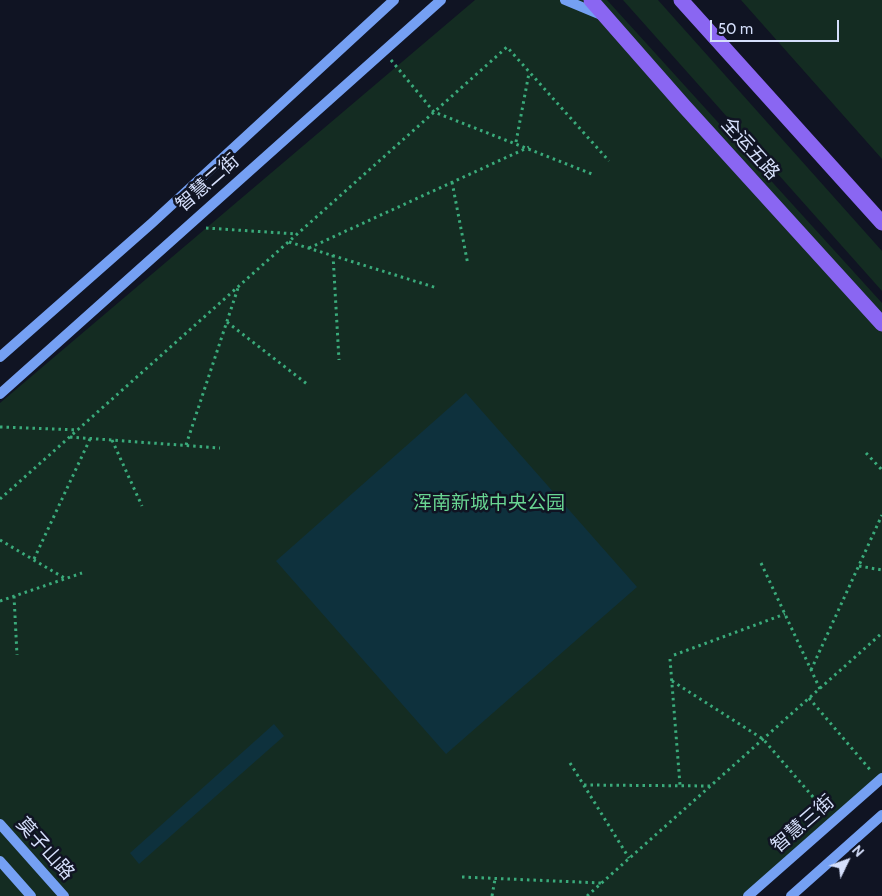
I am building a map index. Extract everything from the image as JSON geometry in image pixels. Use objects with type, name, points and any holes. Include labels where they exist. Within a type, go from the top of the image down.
[{"type":"main road","name":"智慧二街","points":[[0,356],[152,223],[394,0]]},
{"type":"main road","name":"智慧二街","points":[[0,394],[441,0]]},
{"type":"main road","points":[[565,0],[606,17]]},
{"type":"main road","name":"全运五路","points":[[591,0],[684,106],[882,324]]},
{"type":"main road","points":[[681,0],[882,223]]},
{"type":"main road","name":"智慧三街","points":[[748,896],[881,779]]},
{"type":"main road","points":[[792,896],[882,814]]},
{"type":"main road","name":"莫子山路","points":[[0,824],[64,896]]},
{"type":"main road","points":[[0,861],[31,896]]},
{"type":"path","points":[[0,500],[507,47],[609,161]]},
{"type":"path","points":[[384,52],[434,112],[529,147],[592,174]]},
{"type":"path","points":[[516,142],[529,72]]},
{"type":"path","points":[[309,248],[529,147]]},
{"type":"path","points":[[452,182],[468,265]]},
{"type":"path","points":[[186,226],[298,234]]},
{"type":"path","points":[[288,241],[437,288]]},
{"type":"path","points":[[333,255],[340,360]]},
{"type":"path","points":[[186,445],[240,285]]},
{"type":"path","points":[[227,322],[307,384]]},
{"type":"path","points":[[0,427],[78,430]]},
{"type":"path","points":[[70,437],[220,448]]},
{"type":"path","points":[[34,560],[90,438]]},
{"type":"path","points":[[112,440],[142,506]]},
{"type":"path","points":[[866,453],[882,470]]},
{"type":"path","points":[[811,670],[882,515]]},
{"type":"path","points":[[0,540],[66,578]]},
{"type":"path","points":[[761,563],[820,689]]},
{"type":"path","points":[[859,566],[882,570]]},
{"type":"path","points":[[0,601],[82,573]]},
{"type":"path","points":[[14,596],[17,655]]},
{"type":"path","points":[[674,655],[785,614]]},
{"type":"path","points":[[586,896],[882,634]]},
{"type":"path","points":[[670,659],[680,786]]},
{"type":"path","points":[[672,681],[763,739],[833,820]]},
{"type":"path","points":[[809,698],[881,779]]},
{"type":"path","points":[[570,763],[629,858]]},
{"type":"path","points":[[584,785],[711,786]]},
{"type":"path","points":[[462,877],[602,883]]},
{"type":"path","points":[[492,896],[495,879]]},
{"type":"green space","name":"浑南新城中央公园","points":[[475,0],[607,0],[882,303],[882,773],[744,896],[0,896],[0,403]]},
{"type":"green space","points":[[623,0],[658,0],[882,251],[882,291]]},
{"type":"green space","points":[[741,0],[882,0],[882,159]]},
{"type":"water","points":[[466,393],[637,587],[446,754],[276,561]]},
{"type":"water","points":[[274,724],[284,736],[139,864],[130,853]]}]
